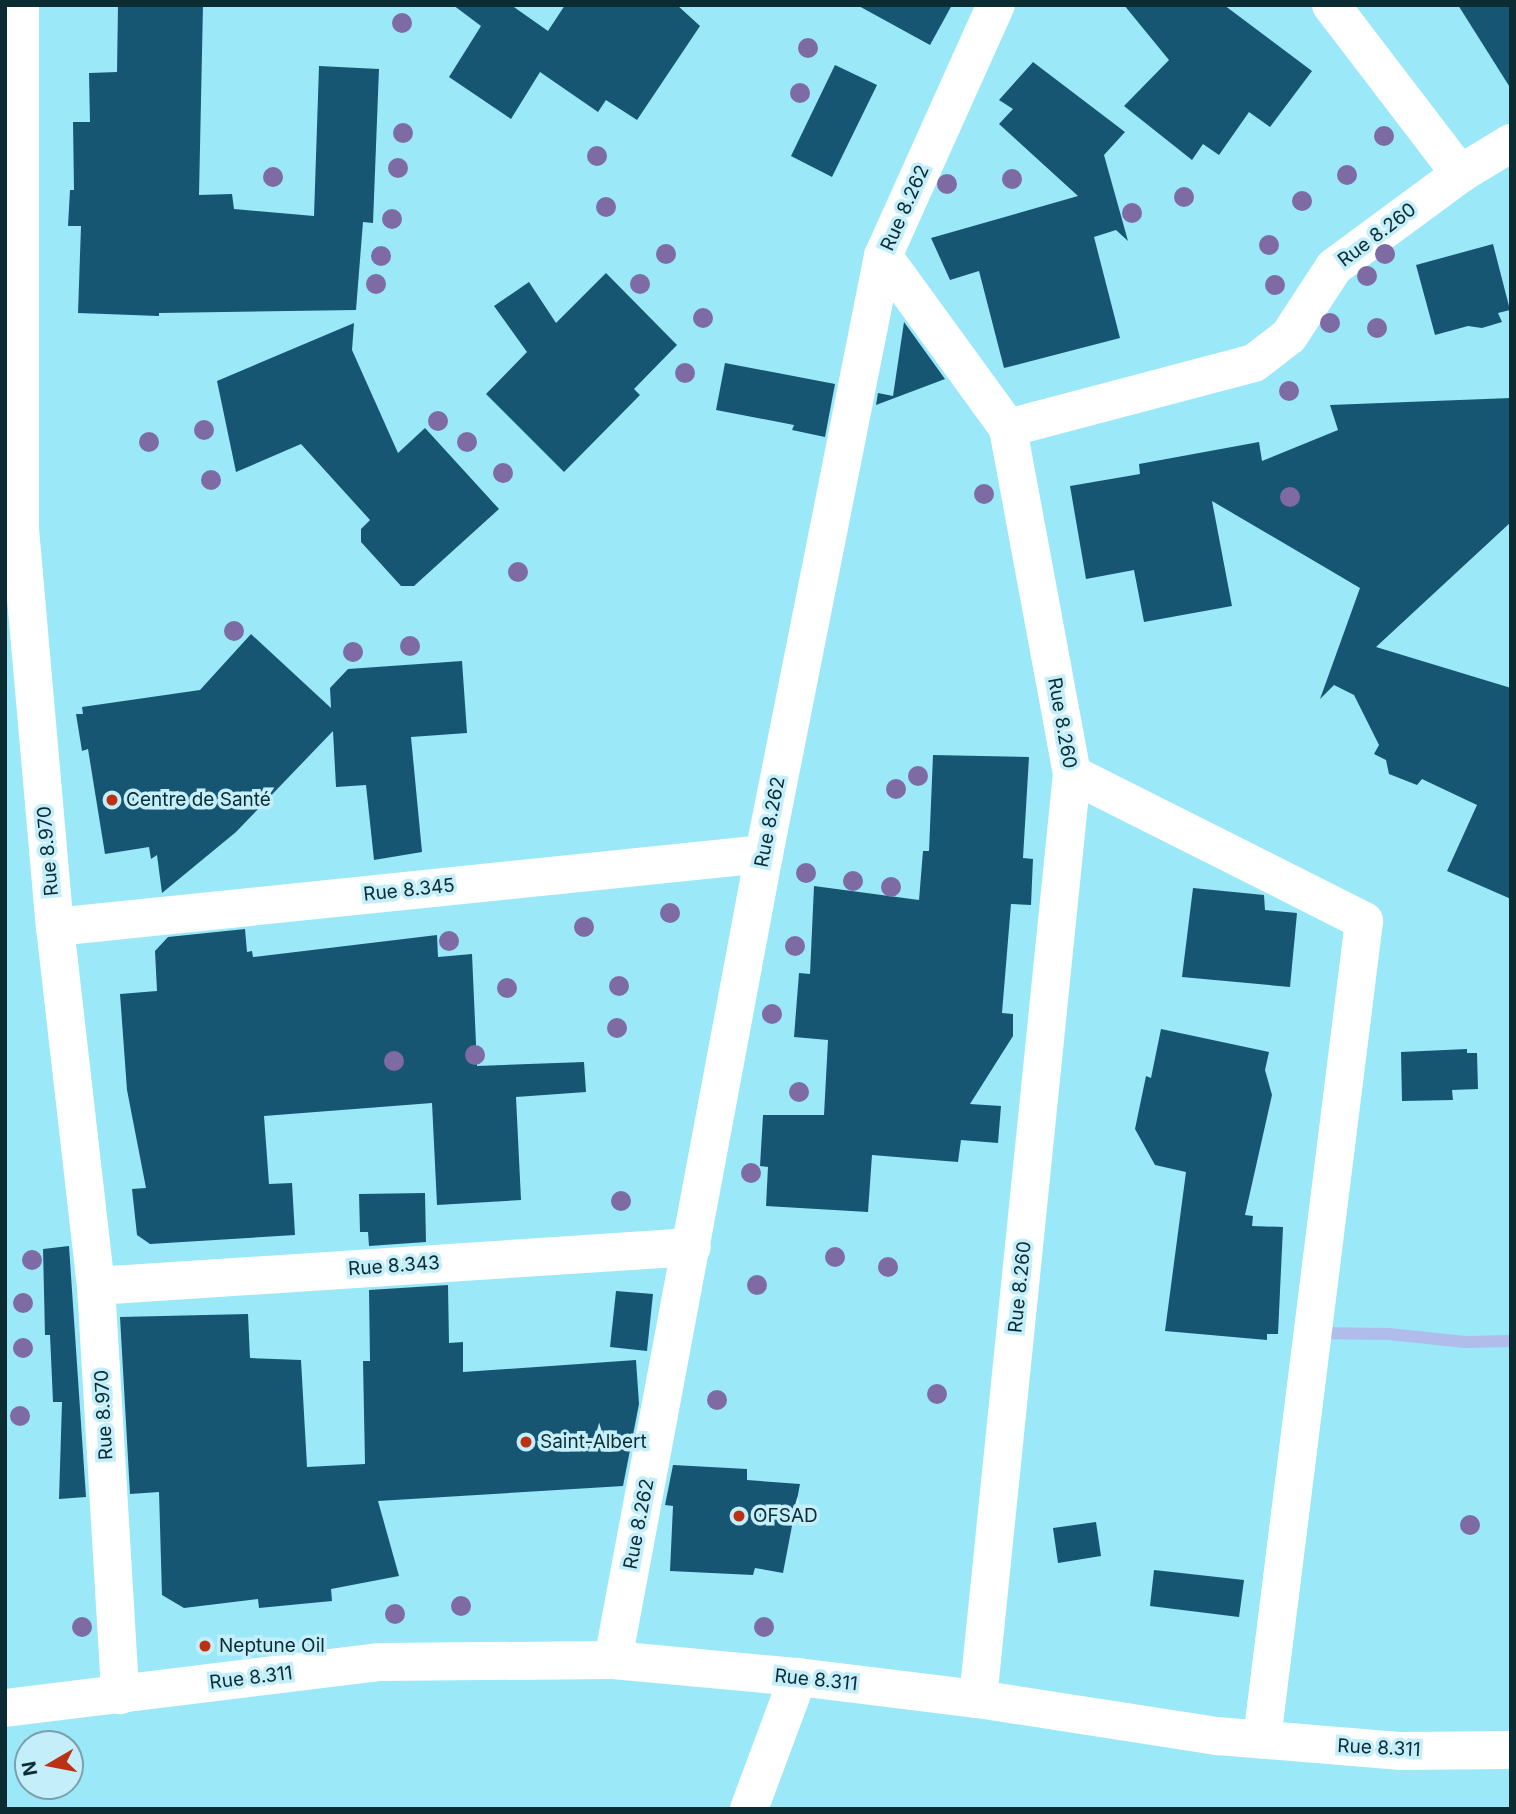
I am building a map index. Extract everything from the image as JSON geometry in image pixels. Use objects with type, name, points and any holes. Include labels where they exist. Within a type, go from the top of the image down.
[{"type":"street","name":"Rue 8.970","points":[[20,5],[13,527],[96,1286],[120,1695]]},
{"type":"street","name":"Rue 8.262","points":[[613,1660],[764,854],[883,256],[996,5]]},
{"type":"street","points":[[1331,5],[1460,174]]},
{"type":"street","name":"Rue 8.260","points":[[978,1699],[1072,774],[1008,428],[1254,363],[1289,337],[1334,267],[1460,174],[1511,144]]},
{"type":"street","points":[[883,256],[1008,428]]},
{"type":"street","points":[[1072,774],[1364,921],[1262,1739]]},
{"type":"street","name":"Rue 8.345","points":[[55,927],[764,854]]},
{"type":"street","name":"Rue 8.343","points":[[96,1286],[692,1247]]},
{"type":"street","name":"Rue 8.311","points":[[5,1707],[380,1662],[613,1660],[798,1677],[978,1699],[1218,1736],[1401,1751],[1511,1750]]},
{"type":"street","points":[[749,1809],[798,1677]]},
{"type":"building","points":[[118,5],[203,5],[199,195],[232,194],[234,209],[314,216],[319,66],[379,69],[373,223],[363,222],[356,310],[159,313],[159,316],[78,313],[81,226],[68,226],[70,190],[74,190],[73,122],[90,122],[89,73],[117,72]]},
{"type":"building","points":[[453,5],[511,5],[548,31],[565,5],[677,5],[700,26],[637,120],[606,100],[598,112],[540,72],[511,119],[449,77],[481,26]]},
{"type":"building","points":[[857,5],[952,5],[930,45]]},
{"type":"building","points":[[1124,5],[1224,5],[1312,71],[1270,127],[1249,112],[1219,155],[1203,144],[1192,160],[1124,106],[1169,60]]},
{"type":"building","points":[[1458,5],[1511,5],[1511,89]]},
{"type":"building","points":[[1033,62],[1125,132],[1104,155],[1128,241],[1116,230],[1094,237],[1120,338],[1004,368],[979,271],[950,280],[931,238],[1078,196],[999,124],[1013,109],[999,100]]},
{"type":"building","points":[[835,65],[877,85],[832,177],[791,156]]},
{"type":"building","points":[[1493,244],[1510,310],[1498,313],[1502,322],[1482,328],[1468,326],[1435,335],[1416,265]]},
{"type":"building","points":[[606,273],[677,345],[634,389],[640,395],[564,472],[486,394],[527,352],[494,306],[529,282],[556,323]]},
{"type":"building","points":[[904,322],[945,379],[876,405],[878,393],[893,396]]},
{"type":"building","points":[[354,323],[352,350],[398,453],[425,428],[499,509],[414,586],[401,586],[361,542],[361,529],[370,520],[301,444],[236,472],[217,381]]},
{"type":"building","points":[[725,363],[835,384],[825,437],[792,430],[794,425],[716,410]]},
{"type":"building","points":[[1511,398],[1511,522],[1376,647],[1511,688],[1511,899],[1447,871],[1477,805],[1422,779],[1417,785],[1389,774],[1386,760],[1374,754],[1379,745],[1354,695],[1334,685],[1320,699],[1360,588],[1212,501],[1232,606],[1144,622],[1134,570],[1086,579],[1070,486],[1140,474],[1139,464],[1259,442],[1262,461],[1338,430],[1330,405]]},
{"type":"building","points":[[251,634],[331,708],[330,688],[348,669],[462,661],[467,733],[411,737],[422,852],[374,860],[366,785],[336,787],[333,731],[236,832],[162,893],[157,855],[151,859],[149,847],[105,854],[88,749],[82,751],[76,714],[83,714],[82,707],[200,690]]},
{"type":"building","points":[[933,755],[1029,757],[1023,858],[1033,859],[1031,905],[1011,904],[1002,1013],[1013,1014],[1013,1036],[970,1104],[1001,1106],[998,1143],[961,1140],[958,1162],[872,1155],[868,1212],[766,1206],[768,1167],[760,1166],[763,1115],[824,1115],[828,1040],[794,1037],[799,973],[810,974],[814,886],[919,900],[923,851],[929,851]]},
{"type":"building","points":[[1193,888],[1264,895],[1265,910],[1297,913],[1290,987],[1182,977]]},
{"type":"building","points":[[245,929],[247,952],[252,951],[253,957],[437,935],[438,957],[472,954],[477,1066],[584,1062],[586,1092],[516,1097],[521,1200],[437,1205],[432,1103],[264,1116],[269,1184],[292,1183],[295,1235],[150,1244],[137,1235],[132,1189],[146,1188],[127,1090],[120,994],[157,991],[155,951],[168,937]]},
{"type":"building","points":[[1161,1029],[1269,1052],[1265,1070],[1272,1095],[1245,1215],[1253,1216],[1252,1226],[1283,1227],[1278,1334],[1267,1334],[1267,1340],[1165,1331],[1186,1172],[1155,1165],[1135,1129],[1146,1076],[1151,1078]]},
{"type":"building","points":[[1467,1049],[1467,1053],[1477,1053],[1478,1089],[1452,1090],[1453,1100],[1402,1101],[1401,1052]]},
{"type":"building","points":[[425,1193],[426,1242],[369,1246],[368,1232],[360,1232],[359,1194]]},
{"type":"building","points":[[69,1246],[86,1497],[59,1499],[62,1402],[53,1402],[50,1335],[45,1335],[43,1249]]},
{"type":"building","points":[[448,1285],[449,1343],[463,1342],[463,1372],[636,1360],[639,1404],[623,1486],[378,1501],[399,1576],[331,1589],[332,1601],[259,1608],[258,1599],[184,1608],[162,1595],[159,1492],[130,1494],[120,1317],[248,1314],[250,1358],[301,1360],[307,1467],[365,1464],[363,1361],[370,1361],[369,1290]]},
{"type":"building","points":[[616,1291],[653,1294],[647,1351],[610,1347]]},
{"type":"building","name":"OFSAD","points":[[673,1465],[747,1469],[747,1480],[800,1484],[783,1573],[755,1568],[753,1575],[670,1571],[673,1506],[665,1505]]},
{"type":"building","points":[[1096,1522],[1101,1556],[1058,1563],[1053,1528]]},
{"type":"building","points":[[1154,1570],[1244,1580],[1239,1617],[1150,1606]]},
{"type":"waterway","points":[[1315,1333],[1389,1334],[1465,1342],[1511,1341]]},
{"type":"place","name":"Centre de Santé","points":[[112,800]]},
{"type":"place","name":"Saint-Albert","points":[[526,1442]]},
{"type":"place","name":"OFSAD","points":[[739,1516]]},
{"type":"place","name":"Neptune Oil","points":[[205,1646]]}]
